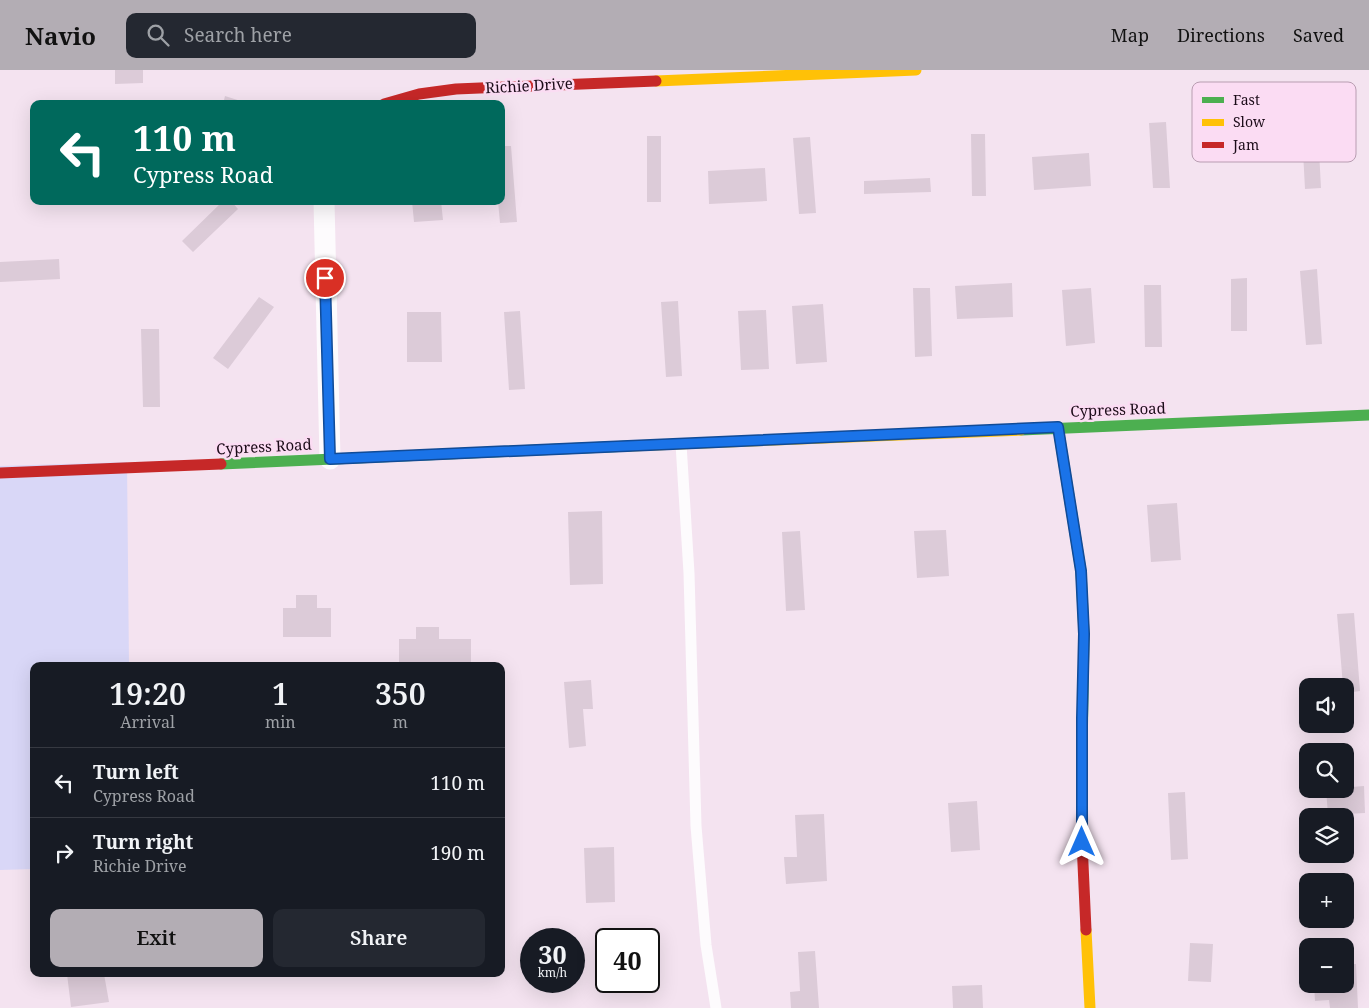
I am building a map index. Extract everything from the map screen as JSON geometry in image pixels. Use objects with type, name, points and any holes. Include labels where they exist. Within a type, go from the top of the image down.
[{"type":"street","name":"Richie Drive","points":[[398,100],[419,94],[456,89],[916,70]]},
{"type":"street","points":[[324,205],[330,459]]},
{"type":"street","name":"Cypress Road","points":[[0,473],[1369,415]]},
{"type":"street","points":[[1058,427],[1081,571],[1084,625],[1082,842],[1090,1008]]},
{"type":"lane","points":[[680,444],[689,573],[696,826],[706,945],[716,1008]]},
{"type":"shaded area","points":[[127,462],[129,662],[30,662],[30,869],[0,870],[0,466]]},
{"type":"building","points":[[115,70],[143,70],[143,83],[115,84]]},
{"type":"building","points":[[225,96],[238,100],[224,100]]},
{"type":"building","points":[[1166,122],[1170,188],[1153,188],[1149,123]]},
{"type":"building","points":[[971,134],[985,134],[986,196],[972,196]]},
{"type":"building","points":[[647,136],[661,136],[661,202],[647,202]]},
{"type":"building","points":[[810,137],[816,213],[799,214],[793,138]]},
{"type":"building","points":[[505,146],[511,146],[517,222],[500,223],[498,205],[505,205]]},
{"type":"building","points":[[1089,153],[1091,186],[1034,190],[1032,157]]},
{"type":"building","points":[[1304,162],[1320,162],[1321,188],[1305,189]]},
{"type":"building","points":[[765,168],[767,201],[709,204],[708,171]]},
{"type":"building","points":[[930,178],[931,192],[864,194],[864,181]]},
{"type":"building","points":[[219,205],[234,205],[238,209],[193,252],[182,241]]},
{"type":"building","points":[[412,205],[441,205],[443,220],[414,222]]},
{"type":"building","points":[[59,259],[60,279],[0,282],[0,262]]},
{"type":"building","points":[[1317,269],[1322,344],[1306,345],[1300,271]]},
{"type":"building","points":[[1247,278],[1247,331],[1231,331],[1231,279]]},
{"type":"building","points":[[1012,283],[1013,317],[957,319],[955,286]]},
{"type":"building","points":[[1144,285],[1161,285],[1162,347],[1145,347]]},
{"type":"building","points":[[913,288],[930,288],[932,356],[915,357]]},
{"type":"building","points":[[1091,288],[1095,343],[1066,346],[1062,290]]},
{"type":"building","points":[[259,297],[274,307],[228,369],[213,358]]},
{"type":"building","points":[[678,301],[682,376],[666,377],[661,302]]},
{"type":"building","points":[[823,304],[827,362],[796,364],[792,306]]},
{"type":"building","points":[[766,310],[769,369],[741,370],[738,311]]},
{"type":"building","points":[[520,311],[525,389],[509,390],[504,312]]},
{"type":"building","points":[[407,312],[441,312],[442,362],[407,362]]},
{"type":"building","points":[[141,329],[159,329],[160,407],[143,407]]},
{"type":"building","points":[[1177,503],[1181,560],[1151,562],[1147,505]]},
{"type":"building","points":[[602,511],[603,584],[570,585],[568,512]]},
{"type":"building","points":[[946,530],[949,576],[917,578],[914,531]]},
{"type":"building","points":[[800,531],[805,610],[786,611],[782,532]]},
{"type":"building","points":[[296,595],[317,595],[317,608],[331,608],[331,637],[283,637],[283,608],[296,608]]},
{"type":"building","points":[[1354,613],[1360,691],[1354,692],[1354,678],[1342,678],[1337,614]]},
{"type":"building","points":[[416,627],[439,627],[439,639],[471,639],[471,662],[399,662],[399,639],[416,639]]},
{"type":"building","points":[[591,680],[593,709],[583,709],[586,746],[569,748],[564,682]]},
{"type":"building","points":[[1364,786],[1365,813],[1354,814],[1354,808],[1327,808],[1327,798],[1354,798],[1354,787]]},
{"type":"building","points":[[1185,792],[1188,859],[1171,860],[1168,793]]},
{"type":"building","points":[[977,801],[980,850],[951,852],[948,803]]},
{"type":"building","points":[[824,814],[827,881],[786,884],[784,857],[797,857],[795,815]]},
{"type":"building","points":[[614,847],[615,902],[586,903],[584,848]]},
{"type":"building","points":[[1190,943],[1213,944],[1211,982],[1188,981]]},
{"type":"building","points":[[815,951],[819,1008],[791,1008],[790,992],[800,991],[798,952]]},
{"type":"building","points":[[1354,964],[1356,964],[1358,1008],[1330,1008],[1329,1000],[1315,1001],[1315,993],[1354,993]]},
{"type":"building","points":[[67,977],[105,977],[109,1002],[71,1007]]},
{"type":"building","points":[[982,985],[983,1008],[953,1008],[952,986]]},
{"type":"traffic: fast","points":[[1021,430],[1369,415]]},
{"type":"traffic: fast","points":[[1058,427],[1081,571],[1084,634],[1082,756]]},
{"type":"traffic: fast","points":[[221,464],[630,446]]},
{"type":"traffic: slow","points":[[656,81],[916,70]]},
{"type":"traffic: slow","points":[[630,446],[1021,430]]},
{"type":"traffic: slow","points":[[1086,930],[1090,1008]]},
{"type":"traffic: jam","points":[[398,100],[419,94],[456,89],[656,81]]},
{"type":"traffic: jam","points":[[0,473],[221,464]]},
{"type":"traffic: jam","points":[[1082,756],[1082,842],[1086,930]]},
{"type":"route","points":[[325,278],[330,459],[1058,427],[1081,571],[1084,634],[1082,842]]}]
